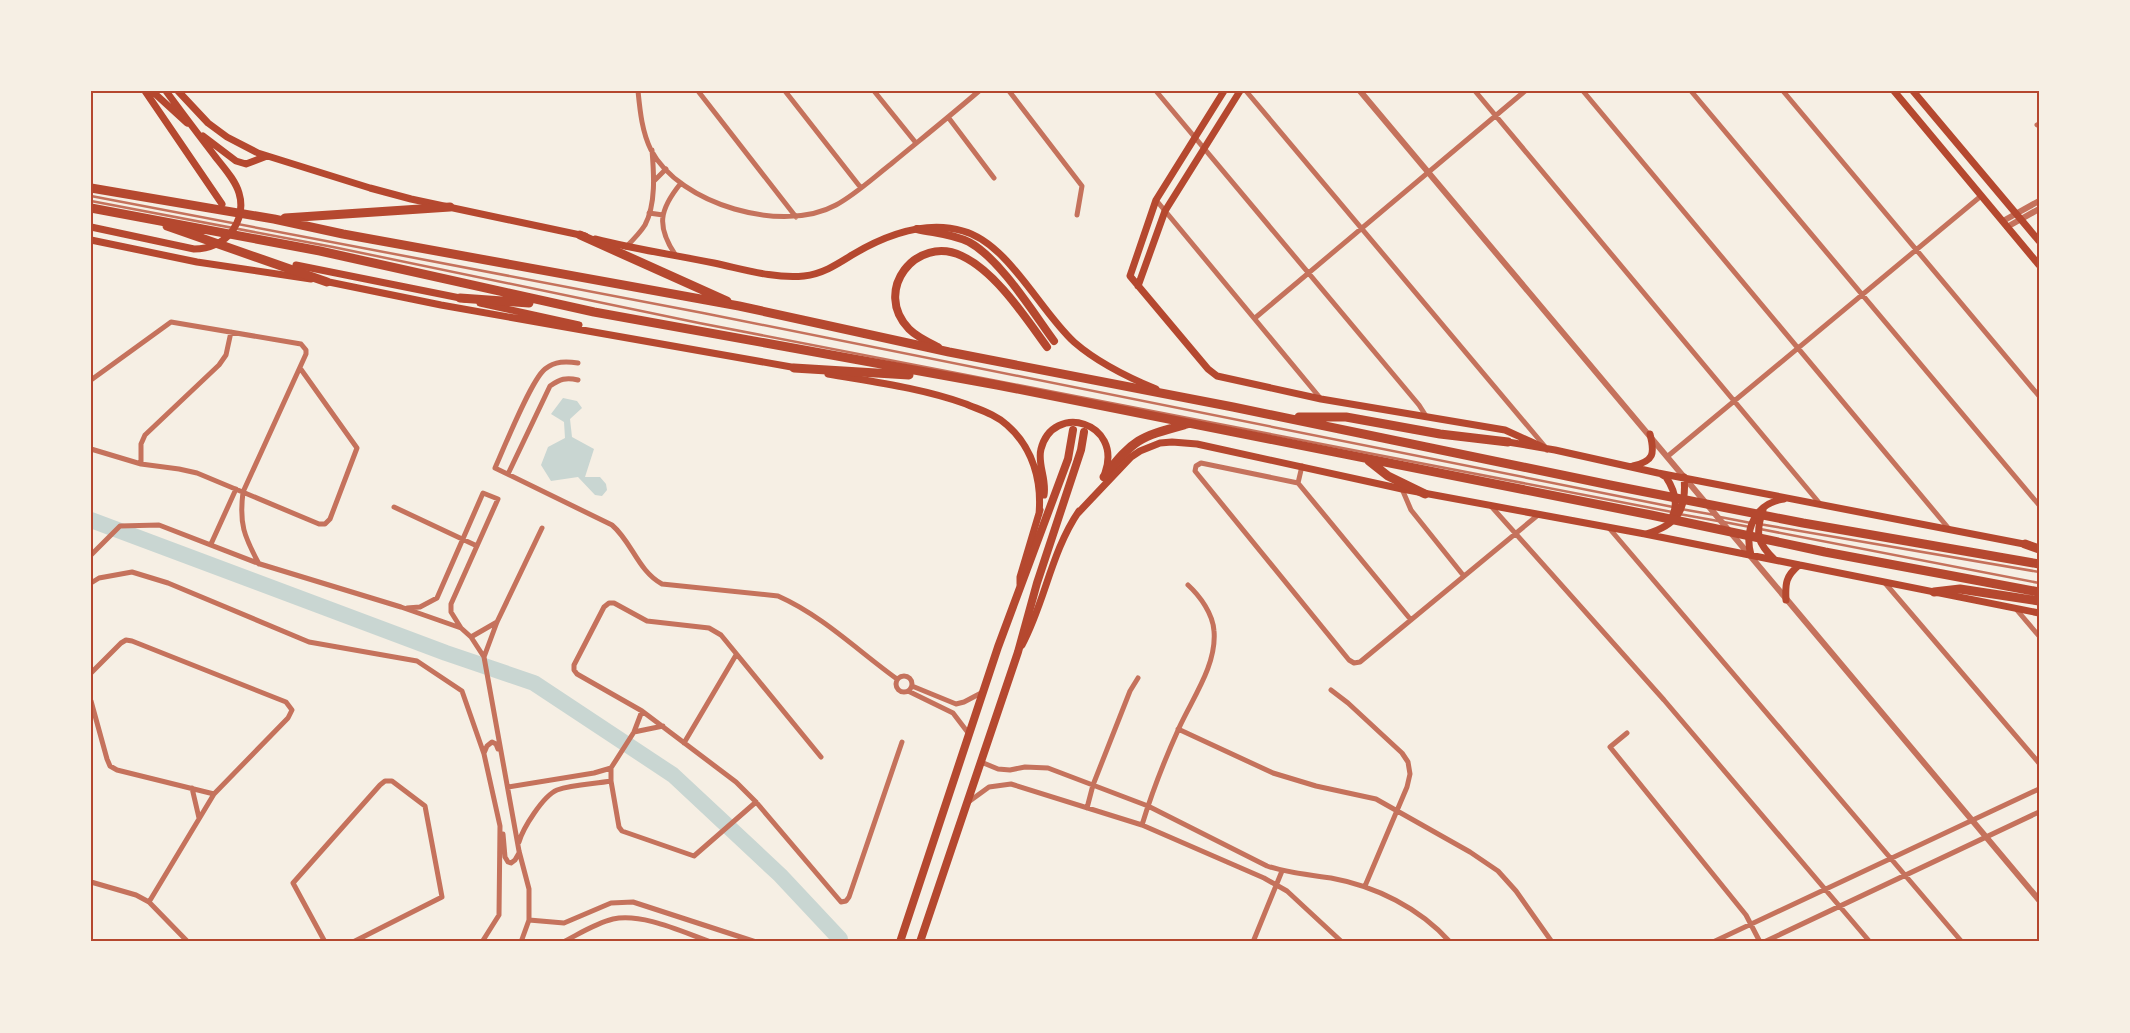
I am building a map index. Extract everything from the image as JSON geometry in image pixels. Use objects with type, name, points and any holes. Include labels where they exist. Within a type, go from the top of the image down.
[{"type":"highway","points":[[91,188],[274,219],[344,234],[739,306],[949,352],[1164,393],[1803,523],[2039,564]]},
{"type":"highway","points":[[274,219],[450,207]]},
{"type":"highway","points":[[91,208],[320,251],[594,312]]},
{"type":"highway","points":[[139,216],[327,282]]},
{"type":"highway","points":[[580,235],[739,306]]},
{"type":"highway","points":[[460,298],[525,302],[594,312],[947,376],[1415,468],[1825,552],[2039,592]]},
{"type":"highway","points":[[794,368],[947,376]]},
{"type":"highway","points":[[1281,417],[1346,417],[1440,434],[1508,442]]},
{"type":"highway","points":[[1104,477],[1121,454],[1135,442],[1158,432],[1188,424]]},
{"type":"highway","points":[[1367,460],[1388,476],[1425,494]]},
{"type":"highway","points":[[2025,544],[2039,548]]},
{"type":"highway","points":[[1934,592],[1960,589],[2039,601]]},
{"type":"main road","points":[[145,91],[222,204]]},
{"type":"main road","points":[[152,91],[179,118],[236,161],[246,164],[267,156]]},
{"type":"main road","points":[[91,227],[194,249],[206,248],[222,241],[237,222],[241,200],[235,183],[166,91]]},
{"type":"main road","points":[[178,91],[217,131],[267,156],[411,199],[770,275],[805,276],[818,274],[876,242],[898,233],[917,229],[949,228],[976,235],[991,246],[1006,261],[1061,328],[1088,353],[1127,377],[1164,393]]},
{"type":"main road","points":[[1224,91],[1156,200],[1130,276],[1208,369],[1221,377],[1321,399],[1505,430],[1547,449]]},
{"type":"main road","points":[[1138,286],[1165,211],[1240,91]]},
{"type":"main road","points":[[1894,91],[2039,265]]},
{"type":"main road","points":[[1912,91],[2039,241]]},
{"type":"main road","points":[[917,229],[955,236],[970,242],[992,260],[1054,341]]},
{"type":"main road","points":[[91,240],[197,262],[327,282],[441,305],[904,387],[942,396],[994,416],[1014,432],[1032,459],[1040,488],[1039,514]]},
{"type":"main road","points":[[949,352],[922,340],[909,329],[897,310],[894,297],[895,286],[909,265],[928,253],[940,251],[952,252],[962,256],[982,269],[1007,296],[1047,347]]},
{"type":"main road","points":[[296,265],[460,298],[580,326],[617,337]]},
{"type":"main road","points":[[1018,652],[1029,631],[1056,554],[1070,525],[1104,477],[1108,467],[1108,452],[1099,432],[1092,427],[1079,422],[1067,423],[1057,427],[1047,437],[1040,450],[1045,484],[1039,514],[1020,577],[1020,587]]},
{"type":"main road","points":[[900,942],[998,646],[1068,460],[1074,430]]},
{"type":"main road","points":[[920,942],[1018,652],[1036,583],[1079,456],[1084,432]]},
{"type":"main road","points":[[1629,467],[1646,462],[1651,457],[1653,446],[1650,434]]},
{"type":"main road","points":[[1508,442],[1821,506],[2025,544]]},
{"type":"main road","points":[[1078,513],[1131,457],[1140,451],[1160,443],[1197,444],[1425,494],[1609,527],[2039,613]]},
{"type":"main road","points":[[1658,473],[1666,477],[1674,494],[1676,510],[1669,524]]},
{"type":"main road","points":[[1645,534],[1660,530],[1676,517],[1683,505],[1685,492],[1684,477]]},
{"type":"main road","points":[[1750,555],[1748,540],[1750,527],[1757,514],[1773,502],[1787,499]]},
{"type":"main road","points":[[1764,507],[1758,527],[1758,534],[1766,551],[1776,560]]},
{"type":"main road","points":[[1786,600],[1785,583],[1789,573],[1799,565]]},
{"type":"street","points":[[638,91],[642,125],[652,150],[666,170],[682,183],[714,203],[754,213],[796,217],[818,213],[836,205],[861,188],[948,117],[972,93],[979,91]]},
{"type":"street","points":[[698,91],[796,217]]},
{"type":"street","points":[[785,91],[861,188]]},
{"type":"street","points":[[874,91],[916,143]]},
{"type":"street","points":[[1010,91],[1082,186],[1076,215]]},
{"type":"street","points":[[1156,91],[1419,405],[1426,416]]},
{"type":"street","points":[[1246,91],[1547,449]]},
{"type":"street","points":[[1360,91],[1650,434],[1786,600],[2039,900]]},
{"type":"street","points":[[1476,91],[1736,401],[1821,506]]},
{"type":"street","points":[[1255,318],[1525,91]]},
{"type":"street","points":[[1583,91],[1950,530]]},
{"type":"street","points":[[1691,91],[2039,506]]},
{"type":"street","points":[[1783,91],[2039,396]]},
{"type":"street","points":[[948,117],[994,178]]},
{"type":"street","points":[[626,246],[645,225],[649,213],[655,180],[652,150]]},
{"type":"street","points":[[655,180],[666,170]]},
{"type":"street","points":[[676,256],[665,237],[662,227],[663,215],[670,198],[682,183]]},
{"type":"street","points":[[1668,456],[1981,196]]},
{"type":"street","points":[[1156,200],[1321,399]]},
{"type":"street","points":[[2005,224],[2039,201]]},
{"type":"street","points":[[2018,216],[2039,209]]},
{"type":"street","points":[[649,213],[663,215]]},
{"type":"street","points":[[91,380],[171,322],[301,344],[306,350],[300,368],[243,492],[242,528],[260,564]]},
{"type":"street","points":[[141,464],[141,444],[145,435],[220,365],[226,356],[231,332]]},
{"type":"street","points":[[578,363],[565,361],[554,364],[538,376],[495,468],[612,524],[622,533],[644,569],[653,579],[662,584],[778,596],[834,629],[865,656],[897,679]]},
{"type":"street","points":[[91,449],[141,464],[179,468],[197,473],[319,524],[325,524],[330,519],[357,448],[300,368]]},
{"type":"street","points":[[508,474],[550,386],[559,380],[568,378],[578,380]]},
{"type":"street","points":[[1411,620],[1298,483],[1201,463],[1196,466],[1195,471],[1349,660],[1354,663],[1360,662],[1411,620],[1463,575],[1538,515]]},
{"type":"street","points":[[1298,483],[1302,466]]},
{"type":"street","points":[[211,544],[236,489]]},
{"type":"street","points":[[1402,489],[1410,510],[1463,575]]},
{"type":"street","points":[[401,607],[420,607],[437,598],[483,493],[498,499],[451,604],[451,612],[461,628],[471,637],[485,659],[519,851],[529,889],[529,920],[521,942]]},
{"type":"street","points":[[1490,505],[1664,700],[1870,942]]},
{"type":"street","points":[[394,507],[477,546]]},
{"type":"street","points":[[91,555],[120,526],[159,524],[260,564],[401,607],[461,628]]},
{"type":"street","points":[[1609,527],[1962,942]]},
{"type":"street","points":[[485,659],[498,622],[542,528]]},
{"type":"street","points":[[91,581],[132,572],[168,583],[309,642],[417,661],[462,691],[484,754],[505,857],[508,862],[511,863],[515,860],[519,851]]},
{"type":"street","points":[[1884,582],[2039,763]]},
{"type":"street","points":[[1142,825],[1178,729],[1208,665],[1214,631],[1211,618],[1198,594],[1188,585]]},
{"type":"street","points":[[821,757],[715,630],[647,621],[614,603],[609,603],[604,607],[574,665],[574,670],[577,674],[663,726],[736,782],[756,802],[841,902],[846,901],[849,897],[902,742]]},
{"type":"street","points":[[2016,608],[2039,636]]},
{"type":"street","points":[[471,637],[498,622]]},
{"type":"street","points":[[91,673],[120,643],[126,640],[286,702],[292,710],[288,718],[214,794],[149,902]]},
{"type":"street","points":[[684,743],[736,655]]},
{"type":"street","points":[[908,691],[912,686],[911,680],[907,676],[901,676],[897,679],[896,685],[898,690],[908,691],[952,713],[969,734]]},
{"type":"street","points":[[1087,808],[1130,691],[1138,678]]},
{"type":"street","points":[[912,686],[956,704],[983,692]]},
{"type":"street","points":[[1331,690],[1348,702],[1402,753],[1408,762],[1410,774],[1397,812],[1365,886]]},
{"type":"street","points":[[91,701],[106,758],[110,766],[117,770],[214,794]]},
{"type":"street","points":[[952,713],[956,704]]},
{"type":"street","points":[[642,712],[634,732],[611,768],[611,781],[619,827],[628,834],[694,856],[756,802]]},
{"type":"street","points":[[634,732],[663,726]]},
{"type":"street","points":[[1178,729],[1273,773],[1316,786],[1376,798],[1397,812],[1470,852],[1498,871],[1516,890],[1552,942]]},
{"type":"street","points":[[1627,733],[1610,747],[1751,923],[1762,942],[1774,940],[1839,906],[2039,812]]},
{"type":"street","points":[[484,754],[486,746],[494,742],[498,747],[505,771]]},
{"type":"street","points":[[981,762],[1010,770],[1025,767],[1048,768],[1148,806],[1267,866],[1282,871],[1365,886],[1398,901],[1423,918],[1450,942]]},
{"type":"street","points":[[508,787],[594,773],[611,768]]},
{"type":"street","points":[[324,942],[292,883],[380,784],[385,780],[392,780],[425,806],[442,897],[353,942]]},
{"type":"street","points":[[518,845],[522,832],[549,795],[558,790],[611,781]]},
{"type":"street","points":[[967,803],[989,787],[1011,784],[1142,825],[1287,891],[1342,942]]},
{"type":"street","points":[[192,788],[200,818]]},
{"type":"street","points":[[1713,942],[2039,789]]},
{"type":"street","points":[[482,942],[499,915],[500,826]]},
{"type":"street","points":[[1253,942],[1275,884],[1282,871]]},
{"type":"street","points":[[91,882],[136,895],[149,902],[188,942]]},
{"type":"street","points":[[529,920],[564,923],[611,903],[633,902],[756,942]]},
{"type":"street","points":[[563,942],[600,924],[624,918],[649,921],[711,942]]},
{"type":"lane","points":[[91,196],[704,313],[1673,508],[2039,572]]},
{"type":"lane","points":[[91,201],[333,247],[699,323],[2039,583]]},
{"type":"shaded area","points":[[563,398],[577,401],[582,408],[570,419],[572,437],[594,449],[585,477],[600,477],[606,484],[607,490],[602,496],[595,495],[578,477],[551,481],[541,465],[548,447],[565,438],[564,422],[551,414]]},
{"type":"waterway","points":[[91,520],[446,653],[534,683],[673,775],[780,875],[840,939]]}]
